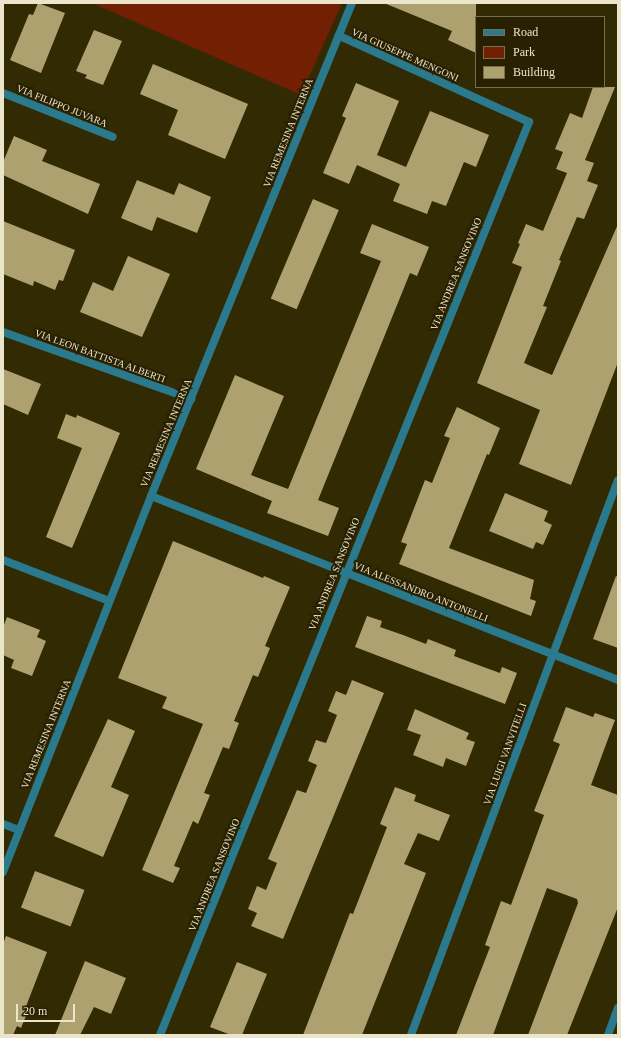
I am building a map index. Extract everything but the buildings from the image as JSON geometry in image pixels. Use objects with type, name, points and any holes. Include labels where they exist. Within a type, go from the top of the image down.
[{"type":"street","name":"VIA REMESINA INTERNA","points":[[3,872],[151,496],[352,3]]},
{"type":"street","name":"VIA GIUSEPPE MENGONI","points":[[339,36],[529,122]]},
{"type":"street","name":"VIA FILIPPO JUVARA","points":[[3,93],[113,137]]},
{"type":"street","name":"VIA ANDREA SANSOVINO","points":[[160,1035],[529,122]]},
{"type":"street","name":"VIA LEON BATTISTA ALBERTI","points":[[3,332],[191,399]]},
{"type":"street","name":"VIA LUIGI VANVITELLI","points":[[411,1035],[618,480]]},
{"type":"street","name":"VIA ALESSANDRO ANTONELLI","points":[[151,496],[552,656],[618,680]]},
{"type":"street","points":[[3,560],[109,602]]},
{"type":"street","points":[[3,824],[19,830]]},
{"type":"street","points":[[608,1035],[618,1008]]},
{"type":"green space","points":[[92,3],[342,3],[301,95]]}]
